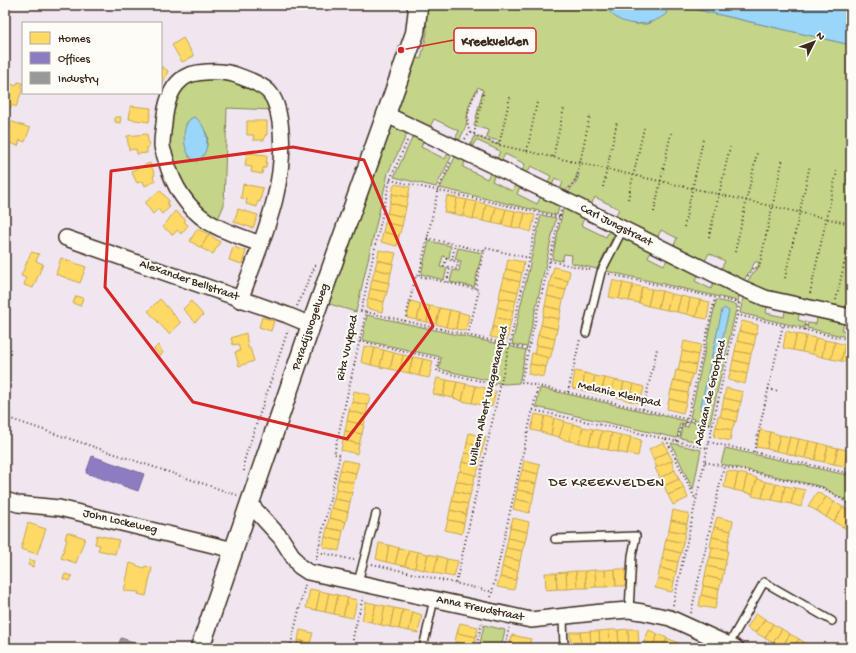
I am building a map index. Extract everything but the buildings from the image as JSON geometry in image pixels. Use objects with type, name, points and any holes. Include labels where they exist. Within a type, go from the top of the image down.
[{"type":"street","name":"Paradijsvogelweg","points":[[200,648],[234,550],[246,500],[387,115],[415,33],[418,8],[416,5]]},
{"type":"street","points":[[240,300],[260,244],[272,216],[280,174],[282,137],[275,100],[268,90],[231,73],[188,74],[179,81],[171,94],[165,113],[162,147],[172,179],[185,201],[208,221],[234,234],[260,244]]},
{"type":"street","name":"Carl Jungstraat","points":[[387,115],[623,229],[742,296],[765,298],[851,317]]},
{"type":"street","name":"Alexander Bellstraat","points":[[66,238],[240,300],[287,315],[311,325]]},
{"type":"street","name":"John Lockeweg","points":[[5,500],[18,504],[59,508],[234,550]]},
{"type":"street","points":[[246,500],[281,538],[299,566],[311,573]]},
{"type":"street","name":"Anna Freudstraat","points":[[311,573],[511,617],[531,620],[563,618],[629,610],[670,618],[733,646]]},
{"type":"lane","points":[[586,333],[601,272],[623,229]]},
{"type":"lane","points":[[362,583],[364,562],[376,514]]},
{"type":"lane","points":[[555,539],[636,536],[632,556],[629,610]]},
{"type":"lane","points":[[733,646],[764,582],[832,621]]},
{"type":"lane","points":[[423,648],[434,599]]},
{"type":"lane","points":[[563,618],[564,648]]},
{"type":"path","points":[[470,133],[468,127],[470,106],[478,89]]},
{"type":"path","points":[[474,134],[484,91]]},
{"type":"path","points":[[499,145],[510,97]]},
{"type":"path","points":[[527,151],[537,102]]},
{"type":"path","points":[[553,157],[564,108]]},
{"type":"path","points":[[366,312],[529,349],[564,195],[574,183],[590,116]]},
{"type":"path","points":[[603,187],[617,122]]},
{"type":"path","name":"Rita Vuykpad","points":[[290,648],[318,552],[340,455],[334,454],[366,312],[361,311],[390,180],[413,127]]},
{"type":"path","points":[[628,199],[644,128]]},
{"type":"path","points":[[470,133],[499,145],[851,224]]},
{"type":"path","points":[[419,276],[438,190],[458,148],[470,133]]},
{"type":"path","points":[[654,212],[671,133]]},
{"type":"path","points":[[684,227],[703,140]]},
{"type":"path","points":[[709,237],[730,147]]},
{"type":"path","points":[[735,252],[757,153]]},
{"type":"path","points":[[772,206],[783,158]]},
{"type":"path","points":[[785,278],[810,166]]},
{"type":"path","points":[[810,293],[837,171]]},
{"type":"path","points":[[390,180],[559,217]]},
{"type":"path","name":"Adriaan de Grootpad","points":[[670,618],[705,462],[708,442],[745,282],[753,268],[759,268],[772,206]]},
{"type":"path","name":"Willem Albert Wagenaarpad","points":[[456,583],[539,213]]},
{"type":"path","points":[[836,300],[851,234]]},
{"type":"path","points":[[427,238],[484,252]]},
{"type":"path","points":[[452,260],[455,245]]},
{"type":"path","points":[[475,289],[485,248],[529,258]]},
{"type":"path","points":[[446,259],[452,260],[458,262],[457,269],[444,266],[446,259]]},
{"type":"path","points":[[550,261],[715,298],[742,296]]},
{"type":"path","points":[[447,282],[450,268]]},
{"type":"path","points":[[405,321],[416,275],[447,282],[479,290],[468,336]]},
{"type":"path","name":"Adriaan de Grootpad","points":[[677,442],[682,424],[686,426],[715,298]]},
{"type":"path","points":[[737,315],[851,340]]},
{"type":"path","points":[[805,330],[807,322]]},
{"type":"path","points":[[754,452],[783,325]]},
{"type":"path","points":[[568,392],[581,336],[586,333]]},
{"type":"path","points":[[360,341],[439,359],[437,371],[501,386]]},
{"type":"path","name":"Melanie Kleinpad","points":[[529,349],[521,382],[713,425]]},
{"type":"path","points":[[643,409],[657,349]]},
{"type":"path","points":[[476,648],[484,611],[493,592],[538,386]]},
{"type":"path","points":[[768,389],[779,391]]},
{"type":"path","points":[[533,410],[707,448]]},
{"type":"path","points":[[5,417],[246,500]]},
{"type":"path","points":[[665,439],[696,501]]},
{"type":"path","points":[[708,442],[851,474]]},
{"type":"path","points":[[705,462],[823,488],[851,505]]},
{"type":"path","points":[[689,626],[724,466]]},
{"type":"path","name":"Anna Freudstraat","points":[[318,552],[493,592]]},
{"type":"path","points":[[353,648],[353,637],[362,583]]},
{"type":"path","points":[[504,648],[511,617]]},
{"type":"highlighted area","points":[[293,147],[364,160],[433,326],[347,439],[193,402],[105,287],[111,171]]},
{"type":"green space","points":[[425,5],[505,5],[508,7],[535,8],[539,5],[607,5],[629,23],[647,24],[655,20],[665,10],[644,9],[633,5],[677,5],[851,45],[851,312],[763,292],[746,283],[757,270],[759,262],[755,262],[743,282],[720,271],[725,261],[709,253],[704,263],[673,248],[677,238],[661,230],[656,240],[614,219],[619,209],[595,197],[590,207],[565,195],[576,183],[579,174],[577,174],[575,181],[563,194],[559,192],[563,182],[555,178],[551,188],[546,186],[551,176],[531,166],[525,176],[521,174],[525,164],[505,154],[500,164],[496,161],[500,151],[476,140],[471,149],[469,148],[475,136],[498,145],[499,141],[487,138],[488,130],[474,126],[483,90],[478,87],[469,105],[466,126],[458,143],[454,141],[459,131],[434,119],[429,129],[390,110],[410,56],[421,59],[427,33]]},
{"type":"green space","points":[[224,77],[264,94],[274,110],[227,108],[224,205],[217,221],[200,210],[170,165],[167,120],[182,83],[189,78]],"holes":[[[191,118],[204,129],[208,139],[206,148],[197,161],[189,157],[186,124]]]},
{"type":"green space","points":[[387,119],[406,131],[406,136],[388,173],[356,312],[323,302]]},
{"type":"green space","points":[[415,132],[425,137],[421,147],[445,159],[450,149],[454,151],[436,187],[394,177]]},
{"type":"green space","points":[[457,153],[467,157],[463,167],[487,179],[492,169],[496,172],[492,181],[512,191],[517,181],[521,184],[517,194],[537,204],[542,194],[560,203],[557,215],[440,188]]},
{"type":"green space","points":[[564,205],[586,215],[581,225],[606,237],[611,227],[615,233],[597,269],[571,263],[572,255],[564,254],[562,261],[552,259]]},
{"type":"green space","points":[[541,215],[556,218],[527,347],[512,344]]},
{"type":"green space","points":[[623,237],[652,248],[648,257],[664,265],[669,256],[700,271],[695,281],[711,289],[716,279],[740,291],[738,301],[606,271]]},
{"type":"green space","points":[[429,241],[451,246],[449,258],[443,256],[440,267],[447,268],[444,280],[421,274]]},
{"type":"green space","points":[[458,248],[482,253],[474,287],[450,282],[453,270],[459,271],[461,261],[455,259]]},
{"type":"green space","points":[[744,293],[768,302],[766,313],[784,317],[786,306],[800,310],[798,320],[805,322],[804,328],[740,313]]},
{"type":"green space","points":[[716,300],[737,305],[710,423],[690,418]]},
{"type":"green space","points":[[818,314],[845,320],[842,330],[851,332],[851,338],[807,328],[808,323],[816,324]]},
{"type":"green space","points":[[367,315],[526,350],[519,383],[504,384],[439,369],[441,357],[362,340]]},
{"type":"green space","points":[[540,388],[686,421],[685,424],[680,423],[677,438],[536,407]]},
{"type":"green space","points":[[689,421],[704,425],[701,439],[694,438],[694,441],[680,438],[682,426],[688,427]]},
{"type":"green space","points":[[671,443],[701,450],[693,490]]},
{"type":"green space","points":[[725,448],[851,476],[851,504],[823,487],[721,464]]},
{"type":"green space","points":[[484,625],[505,630],[501,648],[479,648]]},
{"type":"water","points":[[505,5],[539,5],[522,10]]},
{"type":"water","points":[[607,5],[633,5],[644,9],[665,10],[667,13],[652,21],[634,24],[617,18],[611,13]]},
{"type":"water","points":[[677,5],[834,5],[851,9],[851,45]]},
{"type":"water","points":[[194,117],[203,126],[207,139],[205,152],[197,161],[192,159],[188,154],[184,140],[186,125],[189,120]]},
{"type":"water","points":[[724,308],[729,311],[706,410],[700,410],[722,310]]},
{"type":"place","name":"Kreekvelden","points":[[401,50]]},
{"type":"district","name":"DE KREEKVELDEN","points":[[607,483]]}]
